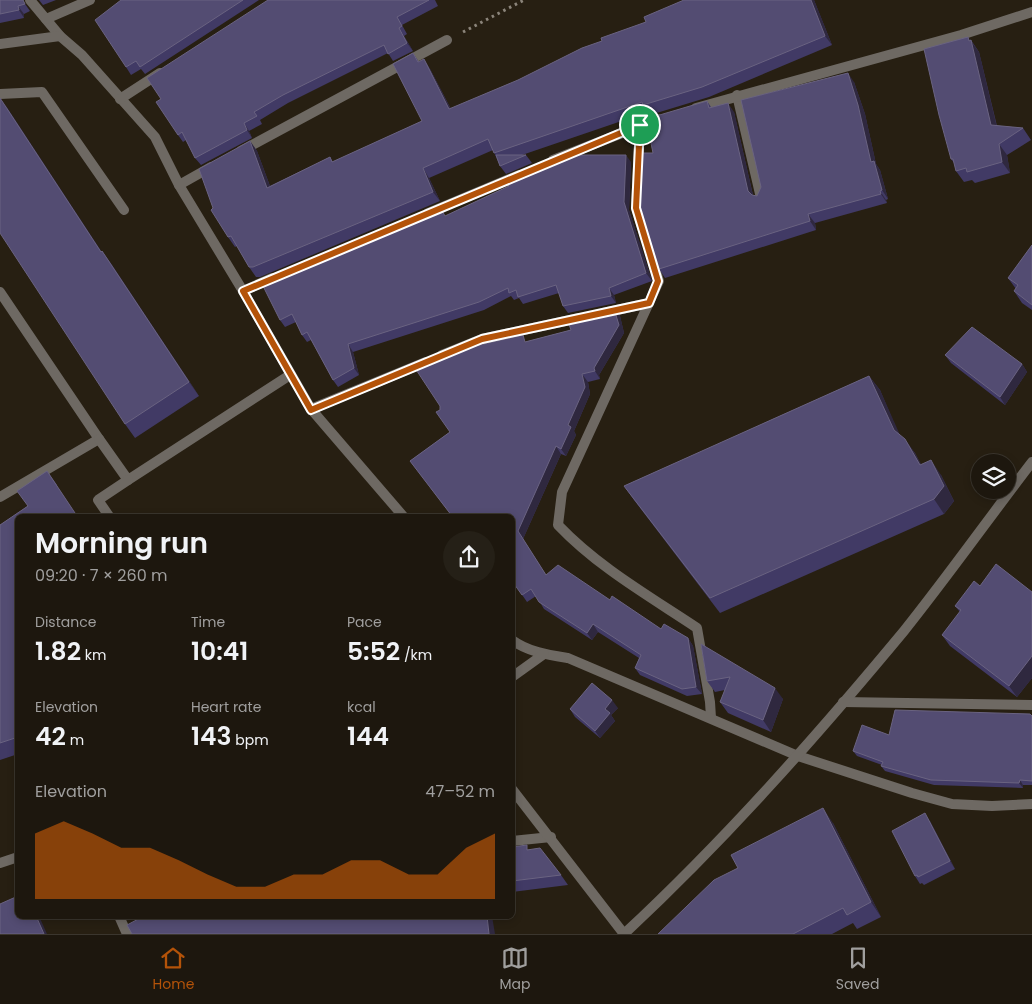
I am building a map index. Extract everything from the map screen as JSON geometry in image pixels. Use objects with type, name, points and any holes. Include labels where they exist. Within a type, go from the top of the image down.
[{"type":"street","points":[[30,0],[60,36],[82,55],[155,137],[179,185],[243,291],[311,410],[401,514]]},
{"type":"street","points":[[46,20],[90,0]]},
{"type":"street","points":[[684,111],[961,35],[1032,12]]},
{"type":"street","points":[[0,44],[60,36]]},
{"type":"street","points":[[179,185],[447,40]]},
{"type":"street","points":[[120,99],[168,68]]},
{"type":"street","points":[[0,94],[42,92],[124,210]]},
{"type":"street","points":[[737,95],[760,198]]},
{"type":"street","points":[[414,218],[640,125],[667,116]]},
{"type":"street","points":[[640,125],[636,208],[658,281],[562,492],[558,526],[573,542],[609,569],[697,628],[711,718]]},
{"type":"street","points":[[243,291],[279,276]]},
{"type":"street","points":[[0,292],[128,480]]},
{"type":"street","points":[[311,410],[482,339],[649,303]]},
{"type":"street","points":[[108,514],[98,500],[290,375]]},
{"type":"street","points":[[0,497],[99,440]]},
{"type":"street","points":[[515,793],[624,934],[717,844],[798,756],[904,629],[1032,462]]},
{"type":"street","points":[[515,642],[544,654],[568,658],[798,756],[952,804],[992,806],[1032,804]]},
{"type":"street","points":[[515,675],[544,654]]},
{"type":"street","points":[[843,702],[1032,705]]},
{"type":"street","points":[[515,841],[551,838]]},
{"type":"street","points":[[0,863],[15,858]]},
{"type":"street","points":[[120,919],[127,934]]},
{"type":"path","points":[[447,40],[524,0]]},
{"type":"building","points":[[0,0],[23,0],[25,4],[18,6],[19,10],[0,14]]},
{"type":"building","points":[[121,0],[243,0],[140,67],[136,61],[126,67],[95,20]]},
{"type":"building","points":[[268,0],[429,0],[397,17],[402,26],[399,28],[407,43],[388,54],[384,45],[283,95],[254,112],[257,116],[244,123],[247,130],[195,158],[182,132],[178,135],[156,102],[161,99],[147,78]]},
{"type":"building","points":[[684,0],[811,0],[825,36],[702,87],[643,105],[642,102],[494,153],[488,139],[423,168],[433,192],[253,267],[249,267],[231,236],[228,237],[211,210],[213,208],[199,169],[250,141],[267,188],[330,157],[332,162],[422,121],[393,64],[413,53],[418,62],[424,59],[449,109],[518,80],[582,48],[602,41],[601,38],[646,22],[644,17]]},
{"type":"building","points":[[968,37],[969,41],[971,40],[991,125],[1023,128],[999,144],[1002,162],[967,172],[966,168],[956,171],[953,159],[951,159],[924,49]]},
{"type":"building","points":[[848,73],[858,105],[871,162],[874,161],[882,190],[880,191],[881,194],[808,214],[810,221],[659,269],[637,198],[639,153],[653,153],[646,119],[707,101],[709,108],[728,103],[748,191],[752,195],[757,196],[761,187],[741,100]]},
{"type":"building","points":[[0,98],[189,382],[125,424],[0,233]]},
{"type":"building","points":[[496,155],[526,155],[500,166]]},
{"type":"building","points":[[563,155],[626,155],[624,202],[646,273],[609,288],[611,296],[563,306],[556,285],[518,297],[516,290],[509,293],[508,288],[479,302],[348,344],[354,368],[333,380],[307,332],[302,335],[292,314],[280,320],[261,282],[440,207],[445,216],[509,186],[506,179]]},
{"type":"building","points":[[1032,245],[1032,305],[1014,291],[1018,285],[1008,278]]},
{"type":"building","points":[[614,309],[619,325],[594,368],[595,371],[582,374],[585,387],[568,425],[571,427],[561,449],[556,446],[518,531],[546,575],[558,565],[610,600],[612,596],[661,629],[664,624],[688,638],[696,687],[682,689],[635,668],[641,655],[593,624],[587,633],[539,602],[531,589],[522,595],[515,585],[515,514],[450,514],[410,461],[450,432],[436,412],[440,410],[440,406],[413,365],[440,354],[523,335],[525,342],[571,330],[567,319]]},
{"type":"building","points":[[972,327],[1022,364],[1000,397],[945,355]]},
{"type":"building","points":[[869,376],[894,430],[905,439],[920,465],[931,460],[944,486],[934,499],[710,598],[624,486]]},
{"type":"building","points":[[47,471],[76,514],[16,514],[28,506],[17,491]]},
{"type":"building","points":[[15,515],[15,738],[0,743],[0,525]]},
{"type":"building","points":[[996,564],[1032,592],[1032,656],[1009,686],[942,635],[961,610],[955,606],[974,581],[980,586]]},
{"type":"building","points":[[701,644],[775,688],[763,720],[720,702],[730,677],[707,681]]},
{"type":"building","points":[[592,683],[612,700],[605,709],[610,713],[595,731],[570,709]]},
{"type":"building","points":[[895,710],[1030,714],[1032,716],[1032,781],[1020,780],[1019,783],[931,780],[881,766],[883,762],[853,751],[862,725],[889,735]]},
{"type":"building","points":[[823,808],[871,902],[847,915],[843,908],[793,934],[658,934],[714,880],[738,868],[731,855]]},
{"type":"building","points":[[925,813],[950,861],[918,877],[917,875],[915,876],[892,831]]},
{"type":"building","points":[[527,845],[527,850],[540,848],[561,875],[515,881],[515,847]]},
{"type":"building","points":[[15,897],[15,919],[37,919],[44,934],[0,934],[0,904]]},
{"type":"building","points":[[138,919],[487,919],[489,934],[132,934],[127,925]]},
{"type":"route","points":[[640,125],[636,208],[658,281],[649,303],[482,339],[311,410],[243,291],[640,125]]}]
